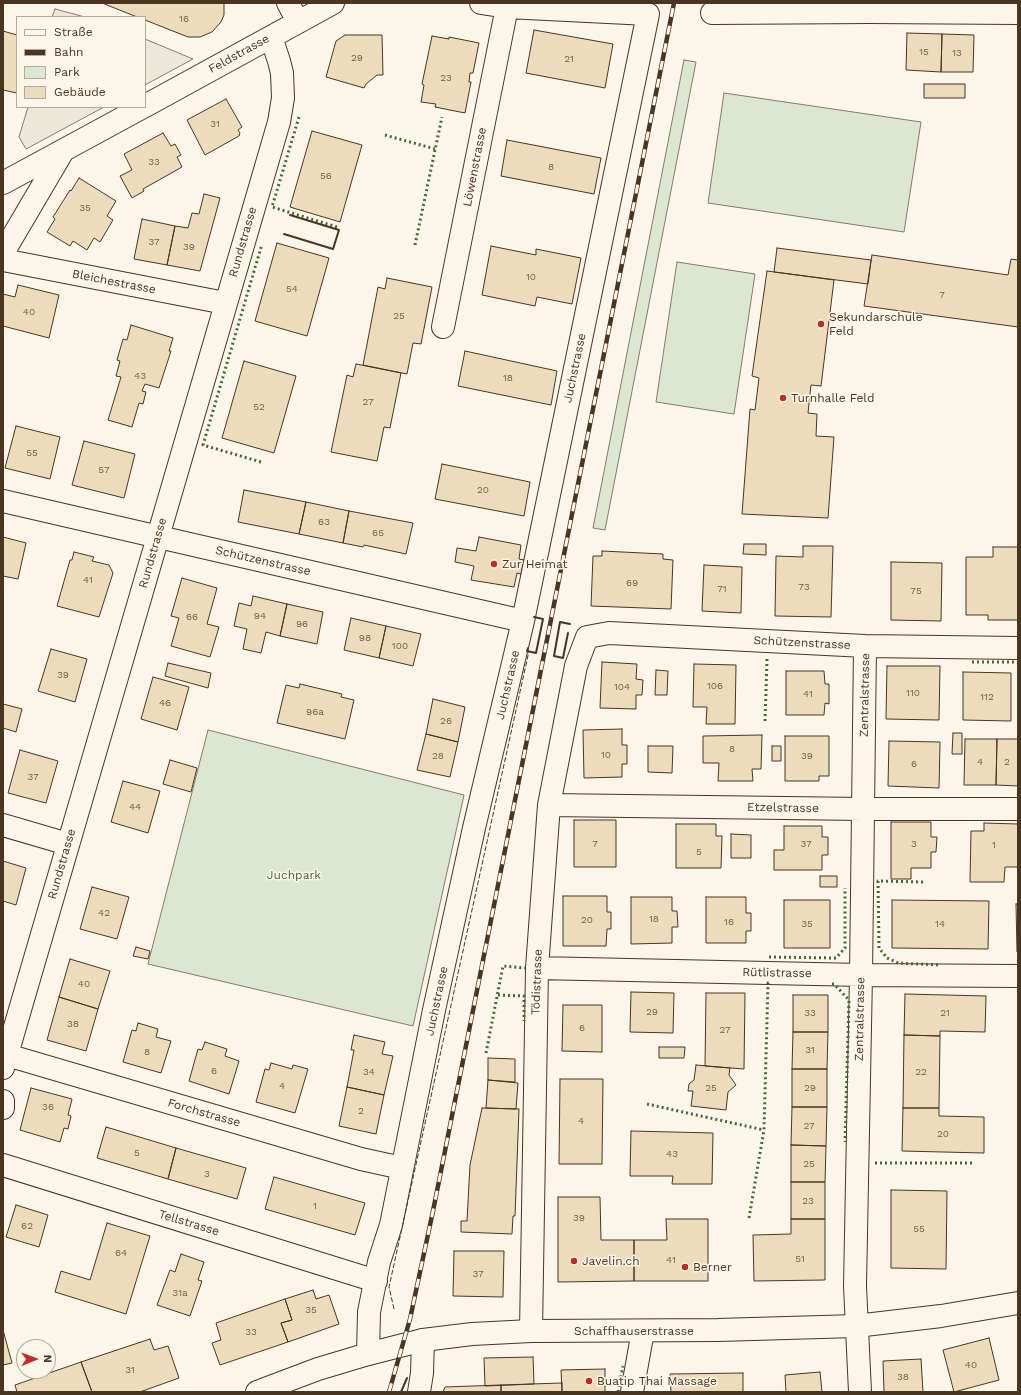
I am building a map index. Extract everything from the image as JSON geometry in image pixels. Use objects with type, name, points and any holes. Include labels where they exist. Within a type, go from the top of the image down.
[{"type":"street","name":"Feldstrasse","points":[[146,105],[271,37],[293,12],[333,3]]},
{"type":"street","points":[[481,3],[507,7]]},
{"type":"street","name":"Juchstrasse","points":[[368,1354],[369,1312],[382,1252],[391,1225],[434,1010],[523,621],[648,14],[507,7]]},
{"type":"street","name":"Löwenstrasse","points":[[443,327],[507,7]]},
{"type":"street","points":[[712,13],[870,7],[1018,13]]},
{"type":"street","name":"Rundstrasse","points":[[5,1061],[282,108],[282,73],[271,37]]},
{"type":"street","name":"Feldstrasse","points":[[3,184],[140,108]]},
{"type":"street","points":[[3,253],[63,151]]},
{"type":"street","name":"Bleichestrasse","points":[[3,260],[225,303]]},
{"type":"street","name":"Schützenstrasse","points":[[3,501],[523,621]]},
{"type":"street","name":"Schützenstrasse","points":[[588,638],[609,633],[865,646],[1018,648]]},
{"type":"street","name":"Tödistrasse","points":[[531,1331],[537,968],[549,805],[576,666],[588,638]]},
{"type":"street","name":"Zentralstrasse","points":[[860,1392],[855,1286],[865,646]]},
{"type":"street","name":"Etzelstrasse","points":[[549,805],[863,809],[1018,809]]},
{"type":"street","points":[[3,825],[68,844]]},
{"type":"street","name":"Rütlistrasse","points":[[537,968],[861,975],[1018,976]]},
{"type":"street","name":"Forchstrasse","points":[[5,1061],[361,1159],[402,1168]]},
{"type":"street","points":[[3,1100],[3,1108]]},
{"type":"street","name":"Tellstrasse","points":[[3,1165],[376,1281]]},
{"type":"street","name":"Schaffhauserstrasse","points":[[257,1392],[318,1369],[368,1354],[424,1340],[472,1334],[531,1331],[740,1330],[856,1326],[941,1316],[1018,1304]]},
{"type":"street","points":[[632,1392],[643,1331]]},
{"type":"street","points":[[419,1392],[424,1340]]},
{"type":"green space","points":[[684,60],[696,62],[605,530],[593,528]]},
{"type":"green space","points":[[724,93],[921,122],[904,232],[708,203]]},
{"type":"green space","points":[[677,262],[755,274],[734,414],[656,402]]},
{"type":"green space","name":"Juchpark","points":[[208,730],[464,795],[413,1026],[148,964]]},
{"type":"shaded area","points":[[55,9],[81,16],[52,16]]},
{"type":"shaded area","points":[[146,39],[193,59],[146,84]]},
{"type":"shaded area","points":[[28,108],[102,108],[26,149],[19,137]]},
{"type":"building","points":[[102,3],[224,3],[224,15],[221,22],[212,32],[200,37],[188,37],[146,20],[146,16],[134,16]]},
{"type":"building","points":[[534,30],[613,44],[605,88],[526,73]]},
{"type":"building","points":[[3,31],[16,35],[16,93],[3,90]]},
{"type":"building","points":[[907,33],[942,34],[941,72],[906,70]]},
{"type":"building","points":[[942,34],[974,35],[973,72],[941,72]]},
{"type":"building","points":[[345,35],[382,35],[383,75],[377,75],[366,84],[364,88],[326,77],[336,41]]},
{"type":"building","points":[[432,36],[449,39],[449,37],[479,43],[473,73],[470,73],[469,82],[471,82],[465,113],[435,107],[436,104],[421,102],[424,85],[422,84]]},
{"type":"building","points":[[924,84],[965,84],[965,98],[924,98]]},
{"type":"building","points":[[226,99],[242,127],[238,130],[240,133],[239,136],[205,155],[187,120]]},
{"type":"building","points":[[312,131],[362,145],[340,222],[290,207]]},
{"type":"building","points":[[163,133],[171,146],[175,144],[181,155],[177,157],[182,167],[143,189],[144,191],[132,198],[120,176],[132,170],[124,154]]},
{"type":"building","points":[[507,140],[601,158],[594,194],[501,176]]},
{"type":"building","points":[[79,178],[116,201],[107,216],[113,220],[100,242],[94,238],[87,250],[73,241],[70,246],[47,232],[55,219],[53,217]]},
{"type":"building","points":[[204,194],[220,198],[200,271],[167,265],[175,226],[188,228],[192,213],[199,214]]},
{"type":"building","points":[[142,219],[175,226],[167,265],[134,259]]},
{"type":"building","points":[[277,243],[329,258],[307,336],[255,321]]},
{"type":"building","points":[[491,246],[536,255],[536,249],[581,258],[572,304],[537,297],[535,306],[482,295]]},
{"type":"building","points":[[777,248],[871,260],[868,284],[774,272]]},
{"type":"building","points":[[872,255],[1008,275],[1011,259],[1018,260],[1018,327],[864,306]]},
{"type":"building","name":"Turnhalle Feld","points":[[767,271],[834,280],[821,386],[811,385],[808,413],[817,414],[816,436],[834,437],[828,518],[742,514],[750,409],[755,410],[759,378],[752,376]]},
{"type":"building","points":[[387,278],[432,287],[421,344],[413,343],[407,374],[363,365],[378,287],[385,289]]},
{"type":"building","points":[[18,285],[59,295],[49,338],[3,326],[3,294],[15,297]]},
{"type":"building","points":[[131,325],[173,338],[169,351],[171,351],[159,388],[145,384],[142,391],[146,392],[143,404],[139,403],[132,427],[108,420],[121,377],[116,376],[120,361],[117,360],[123,339],[127,340]]},
{"type":"building","points":[[465,351],[557,371],[551,405],[458,386]]},
{"type":"building","points":[[244,361],[296,376],[274,453],[222,438]]},
{"type":"building","points":[[356,364],[401,373],[390,428],[384,427],[377,461],[331,452],[347,375],[353,377]]},
{"type":"building","points":[[16,426],[60,437],[50,479],[5,468]]},
{"type":"building","points":[[84,441],[135,454],[124,498],[72,485]]},
{"type":"building","points":[[442,464],[530,482],[524,516],[435,499]]},
{"type":"building","points":[[244,490],[306,502],[299,534],[238,522]]},
{"type":"building","points":[[306,502],[349,511],[343,543],[299,534]]},
{"type":"building","points":[[349,511],[413,523],[406,554],[364,545],[363,547],[343,543]]},
{"type":"building","points":[[3,537],[26,543],[18,579],[3,576]]},
{"type":"building","name":"Zur Heimat","points":[[479,537],[521,545],[519,559],[524,560],[521,574],[517,573],[514,587],[471,580],[474,566],[455,562],[457,548],[476,551]]},
{"type":"building","points":[[744,544],[766,544],[766,555],[743,554]]},
{"type":"building","points":[[803,546],[833,546],[831,617],[775,616],[776,556],[803,557]]},
{"type":"building","points":[[993,547],[1018,547],[1018,620],[988,620],[988,615],[966,615],[966,557],[993,557]]},
{"type":"building","points":[[602,551],[663,554],[663,559],[673,560],[671,609],[591,606],[593,556],[602,556]]},
{"type":"building","points":[[74,552],[94,557],[92,561],[109,565],[113,573],[99,617],[57,606],[70,560],[72,560]]},
{"type":"building","points":[[891,562],[942,563],[941,621],[891,620]]},
{"type":"building","points":[[704,565],[742,567],[741,613],[702,611]]},
{"type":"building","points":[[182,578],[217,588],[207,624],[219,627],[210,657],[171,646],[179,618],[171,616]]},
{"type":"building","points":[[253,596],[287,604],[280,636],[266,632],[261,653],[243,649],[247,629],[234,626],[239,603],[251,606]]},
{"type":"building","points":[[287,604],[323,612],[317,644],[280,636]]},
{"type":"building","points":[[351,618],[386,626],[379,658],[344,650]]},
{"type":"building","points":[[386,626],[421,634],[413,666],[379,658]]},
{"type":"building","points":[[51,649],[87,659],[75,702],[38,691]]},
{"type":"building","points":[[602,662],[637,664],[636,679],[643,680],[642,695],[636,695],[636,709],[600,708]]},
{"type":"building","points":[[168,663],[211,673],[208,688],[165,676]]},
{"type":"building","points":[[694,664],[736,665],[735,724],[706,724],[707,707],[693,707]]},
{"type":"building","points":[[887,666],[940,666],[939,720],[886,719]]},
{"type":"building","points":[[656,670],[668,671],[667,695],[655,695]]},
{"type":"building","points":[[786,671],[824,671],[825,684],[829,684],[829,704],[825,703],[824,715],[786,715]]},
{"type":"building","points":[[963,672],[1011,673],[1011,721],[963,720]]},
{"type":"building","points":[[153,677],[189,687],[177,730],[141,719]]},
{"type":"building","points":[[300,684],[342,694],[341,697],[354,700],[345,739],[277,723],[286,685],[299,688]]},
{"type":"building","points":[[433,699],[465,707],[458,742],[426,734]]},
{"type":"building","points":[[3,704],[22,709],[16,732],[3,728]]},
{"type":"building","points":[[622,729],[622,745],[627,745],[627,764],[622,764],[622,777],[584,778],[583,730]]},
{"type":"building","points":[[953,733],[962,733],[962,754],[952,754]]},
{"type":"building","points":[[426,734],[458,742],[450,777],[417,770]]},
{"type":"building","points":[[762,735],[761,769],[752,769],[753,781],[718,781],[719,763],[703,763],[703,736]]},
{"type":"building","points":[[785,736],[829,736],[829,776],[819,776],[819,781],[785,781]]},
{"type":"building","points":[[965,739],[997,739],[996,785],[964,785]]},
{"type":"building","points":[[997,739],[1018,739],[1018,786],[996,785]]},
{"type":"building","points":[[889,741],[940,742],[939,788],[888,786]]},
{"type":"building","points":[[648,746],[673,746],[672,773],[648,772]]},
{"type":"building","points":[[772,746],[781,746],[781,761],[772,761]]},
{"type":"building","points":[[20,750],[58,761],[46,803],[8,793]]},
{"type":"building","points":[[170,760],[197,768],[191,792],[163,784]]},
{"type":"building","points":[[123,781],[160,791],[148,833],[111,822]]},
{"type":"building","points":[[574,820],[616,820],[616,867],[574,867]]},
{"type":"building","points":[[891,822],[931,822],[931,837],[937,837],[936,852],[931,852],[931,868],[911,868],[911,879],[891,879]]},
{"type":"building","points":[[984,823],[1018,824],[1018,867],[1005,867],[1004,882],[970,882],[971,831],[984,831]]},
{"type":"building","points":[[676,824],[716,824],[716,836],[722,836],[721,868],[676,868]]},
{"type":"building","points":[[784,826],[822,826],[822,837],[828,837],[828,855],[822,855],[822,870],[774,870],[774,850],[784,850]]},
{"type":"building","points":[[731,834],[751,835],[751,858],[731,858]]},
{"type":"building","points":[[3,861],[26,868],[16,905],[3,901]]},
{"type":"building","points":[[820,876],[837,876],[837,887],[820,887]]},
{"type":"building","points":[[92,887],[129,897],[117,939],[80,929]]},
{"type":"building","points":[[563,896],[607,896],[607,912],[611,912],[611,929],[607,929],[606,946],[563,946]]},
{"type":"building","points":[[631,897],[672,897],[672,911],[677,911],[678,927],[672,927],[672,943],[631,944]]},
{"type":"building","points":[[706,897],[746,897],[746,913],[751,913],[751,931],[746,931],[746,943],[706,943]]},
{"type":"building","points":[[784,900],[830,900],[830,948],[784,948]]},
{"type":"building","points":[[892,900],[989,901],[988,949],[892,948]]},
{"type":"building","points":[[1016,904],[1018,904],[1018,952],[1017,952]]},
{"type":"building","points":[[136,947],[150,951],[148,959],[133,956]]},
{"type":"building","points":[[70,959],[110,971],[98,1009],[59,997]]},
{"type":"building","points":[[631,992],[674,993],[673,1033],[630,1032]]},
{"type":"building","points":[[706,993],[745,993],[744,1069],[705,1066]]},
{"type":"building","points":[[905,994],[986,996],[985,1032],[940,1031],[940,1036],[904,1035]]},
{"type":"building","points":[[793,995],[828,995],[828,1032],[793,1032]]},
{"type":"building","points":[[59,997],[98,1009],[86,1051],[47,1040]]},
{"type":"building","points":[[563,1005],[602,1005],[602,1052],[562,1051]]},
{"type":"building","points":[[138,1023],[158,1029],[156,1037],[171,1041],[161,1073],[123,1062],[132,1030],[136,1031]]},
{"type":"building","points":[[793,1032],[828,1032],[827,1069],[792,1069]]},
{"type":"building","points":[[354,1035],[385,1042],[382,1054],[393,1056],[384,1095],[347,1087],[354,1050],[351,1050]]},
{"type":"building","points":[[904,1035],[940,1036],[939,1108],[903,1108]]},
{"type":"building","points":[[205,1042],[227,1049],[225,1056],[239,1061],[229,1094],[189,1081],[198,1049],[202,1050]]},
{"type":"building","points":[[659,1047],[685,1047],[684,1058],[659,1058]]},
{"type":"building","points":[[488,1058],[515,1059],[515,1082],[488,1080]]},
{"type":"building","points":[[271,1063],[292,1069],[293,1065],[308,1069],[295,1113],[256,1102],[265,1069],[269,1070]]},
{"type":"building","points":[[696,1065],[730,1068],[729,1075],[736,1085],[728,1092],[726,1110],[691,1106],[693,1091],[688,1091],[689,1084],[694,1080]]},
{"type":"building","points":[[792,1069],[827,1069],[827,1107],[792,1107]]},
{"type":"building","points":[[560,1079],[603,1079],[602,1164],[559,1164]]},
{"type":"building","points":[[488,1080],[518,1083],[516,1109],[486,1108]]},
{"type":"building","points":[[347,1087],[384,1095],[376,1134],[339,1126]]},
{"type":"building","points":[[31,1088],[72,1099],[68,1115],[71,1116],[68,1129],[64,1128],[60,1142],[20,1130]]},
{"type":"building","points":[[792,1107],[827,1107],[826,1146],[791,1145]]},
{"type":"building","points":[[482,1108],[519,1109],[515,1216],[513,1216],[512,1234],[461,1232],[461,1221],[467,1221],[470,1165]]},
{"type":"building","points":[[903,1108],[939,1108],[939,1116],[984,1117],[984,1153],[902,1151]]},
{"type":"building","points":[[106,1127],[176,1148],[168,1179],[97,1158]]},
{"type":"building","points":[[631,1131],[713,1133],[712,1184],[672,1184],[673,1176],[630,1176]]},
{"type":"building","points":[[791,1145],[826,1146],[825,1182],[791,1182]]},
{"type":"building","points":[[176,1148],[246,1168],[237,1199],[168,1179]]},
{"type":"building","points":[[274,1177],[365,1203],[355,1235],[265,1209]]},
{"type":"building","points":[[791,1182],[825,1182],[825,1219],[791,1219]]},
{"type":"building","points":[[891,1190],[947,1191],[946,1269],[891,1268]]},
{"type":"building","points":[[558,1197],[600,1197],[601,1240],[634,1240],[634,1281],[558,1282]]},
{"type":"building","points":[[16,1205],[48,1215],[39,1247],[6,1237]]},
{"type":"building","points":[[666,1219],[708,1219],[708,1281],[634,1281],[634,1240],[667,1240]]},
{"type":"building","points":[[791,1219],[825,1219],[825,1280],[754,1281],[753,1235],[791,1234]]},
{"type":"building","points":[[107,1223],[150,1236],[126,1314],[55,1292],[61,1271],[90,1280]]},
{"type":"building","points":[[454,1251],[504,1251],[503,1297],[453,1296]]},
{"type":"building","points":[[181,1254],[204,1262],[198,1280],[202,1281],[190,1316],[157,1305],[170,1270],[175,1272]]},
{"type":"building","points":[[313,1290],[316,1299],[329,1295],[339,1324],[288,1342],[281,1323],[292,1320],[285,1299]]},
{"type":"building","points":[[285,1299],[292,1320],[281,1323],[288,1342],[220,1365],[212,1343],[221,1340],[216,1323]]},
{"type":"building","points":[[3,1330],[12,1363],[3,1365]]},
{"type":"building","points":[[989,1338],[999,1380],[954,1392],[943,1350]]},
{"type":"building","points":[[150,1339],[154,1350],[168,1346],[179,1378],[140,1392],[92,1392],[81,1362]]},
{"type":"building","points":[[533,1357],[534,1384],[485,1386],[484,1358]]},
{"type":"building","points":[[921,1359],[923,1392],[884,1392],[883,1361]]},
{"type":"building","points":[[81,1362],[92,1392],[17,1392],[15,1385],[32,1379],[56,1379],[56,1371]]},
{"type":"building","points":[[605,1369],[605,1392],[562,1392],[561,1370]]},
{"type":"building","points":[[820,1372],[822,1392],[786,1392],[785,1375]]},
{"type":"building","points":[[743,1373],[743,1392],[671,1392],[670,1374]]},
{"type":"building","points":[[562,1383],[562,1392],[501,1392],[501,1385]]},
{"type":"building","points":[[501,1385],[501,1392],[443,1392],[445,1387]]},
{"type":"railway","points":[[389,1392],[410,1319],[433,1211],[674,3]]},
{"type":"hedge","points":[[299,117],[272,207],[337,227]]},
{"type":"hedge","points":[[415,245],[442,117]]},
{"type":"hedge","points":[[385,135],[435,149]]},
{"type":"hedge","points":[[261,462],[203,445],[262,244]]},
{"type":"hedge","points":[[765,721],[767,659]]},
{"type":"hedge","points":[[972,662],[1018,662]]},
{"type":"hedge","points":[[923,882],[878,881],[879,948],[887,958],[898,963],[939,965]]},
{"type":"hedge","points":[[769,957],[836,958],[845,948],[845,888]]},
{"type":"hedge","points":[[486,1053],[503,966],[525,968]]},
{"type":"hedge","points":[[749,1218],[764,1130],[768,983],[770,983]]},
{"type":"hedge","points":[[832,984],[834,984],[849,1000],[845,1142]]},
{"type":"hedge","points":[[498,995],[524,996],[524,1021]]},
{"type":"hedge","points":[[647,1104],[764,1130]]},
{"type":"hedge","points":[[875,1163],[972,1163]]},
{"type":"hedge","points":[[618,1392],[623,1366]]},
{"type":"fence","points":[[394,1309],[389,1287],[529,651]]},
{"type":"wall","points":[[284,234],[333,249],[339,230],[290,215]]},
{"type":"wall","points":[[528,648],[527,651],[536,653],[543,619],[534,617]]},
{"type":"wall","points":[[568,633],[563,658],[554,656],[560,622],[570,624]]},
{"type":"wall","points":[[401,1392],[407,1378]]},
{"type":"place","name":"Sekundarschule Feld","points":[[821,324]]},
{"type":"place","name":"Turnhalle Feld","points":[[783,398]]},
{"type":"place","name":"Zur Heimat","points":[[494,564]]},
{"type":"place","name":"Javelin.ch","points":[[574,1261]]},
{"type":"place","name":"Berner","points":[[685,1267]]},
{"type":"place","name":"Buatip Thai Massage","points":[[589,1381]]}]
